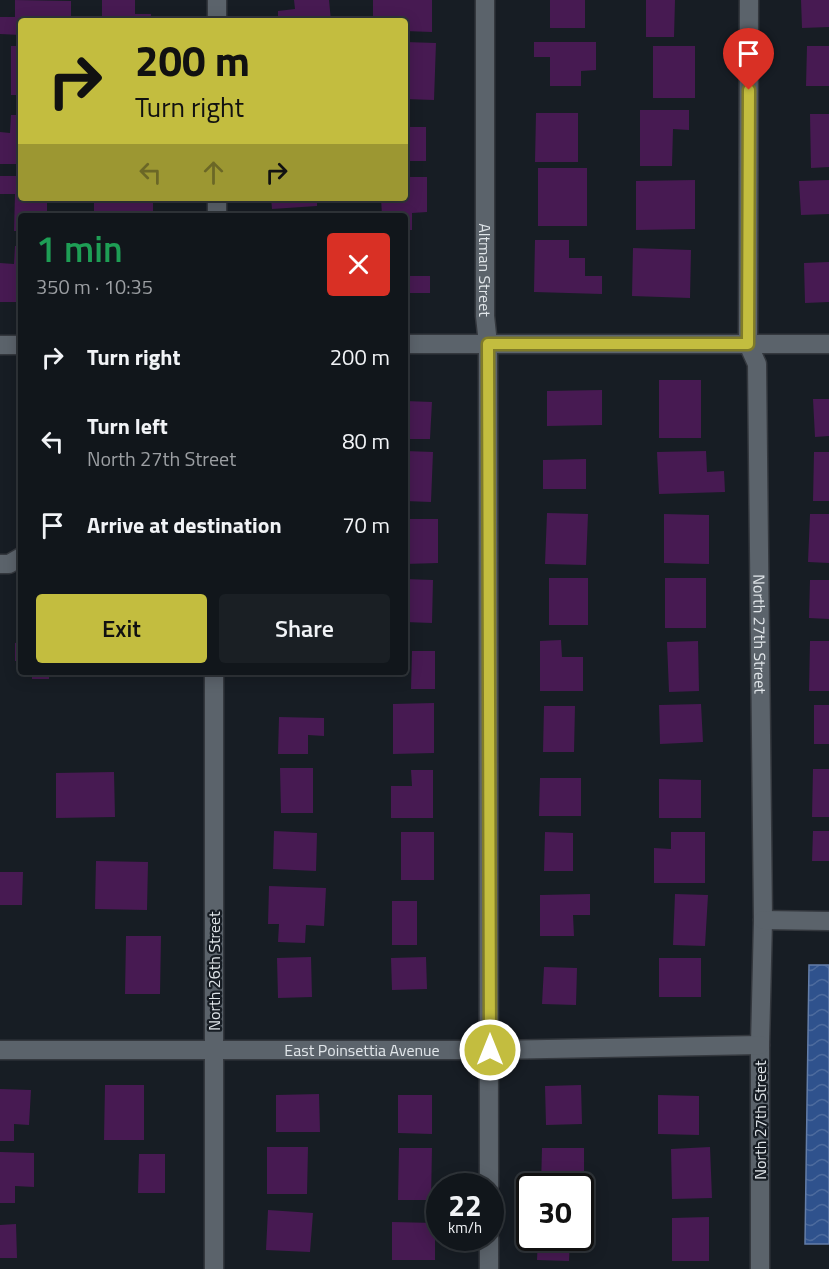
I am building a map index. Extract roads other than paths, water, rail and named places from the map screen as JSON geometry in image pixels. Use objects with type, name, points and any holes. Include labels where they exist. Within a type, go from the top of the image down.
[{"type":"street","points":[[217,0],[217,18]]},
{"type":"street","name":"Altman Street","points":[[485,0],[489,1173]]},
{"type":"street","name":"North 27th Street","points":[[749,0],[748,344],[757,364],[763,920],[760,1045],[760,1269]]},
{"type":"street","points":[[408,344],[829,344]]},
{"type":"street","points":[[0,345],[18,345]]},
{"type":"street","points":[[0,564],[9,564],[18,559]]},
{"type":"street","name":"North 26th Street","points":[[214,675],[214,1269]]},
{"type":"street","points":[[763,920],[829,921]]},
{"type":"street","name":"East Poinsettia Avenue","points":[[0,1050],[490,1050],[760,1045]]},
{"type":"street","points":[[489,1251],[489,1269]]},
{"type":"water","points":[[809,965],[829,965],[829,1244],[805,1244]]}]
